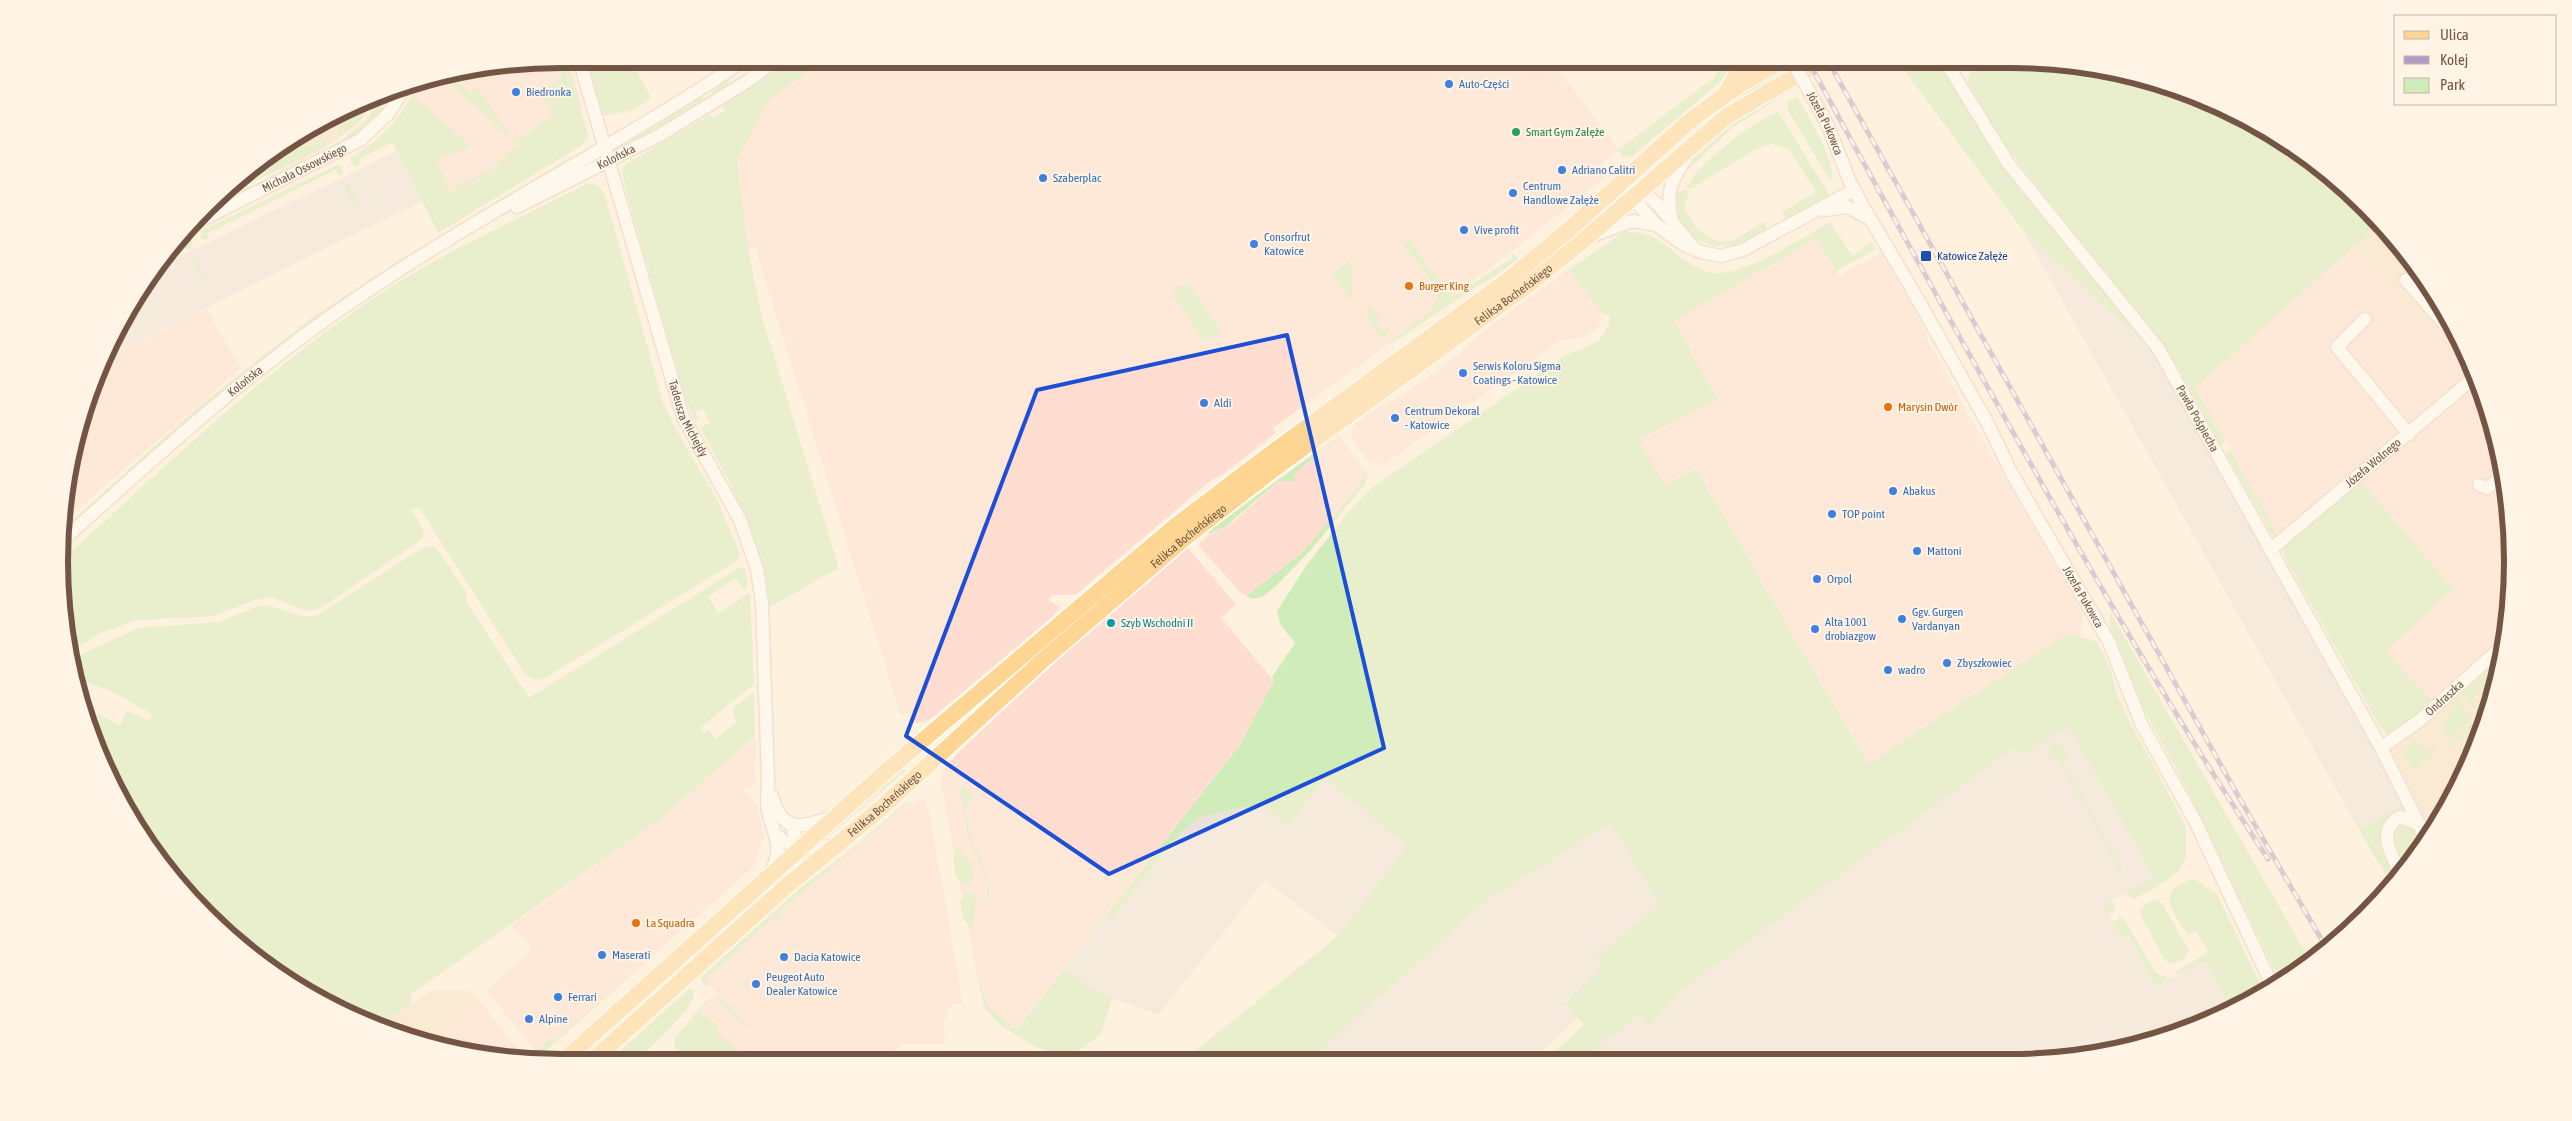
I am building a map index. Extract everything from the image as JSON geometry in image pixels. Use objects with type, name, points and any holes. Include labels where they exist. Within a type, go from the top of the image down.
[{"type":"main road","points":[[1724,96],[1739,68]]},
{"type":"main road","name":"Feliksa Bocheńskiego","points":[[571,1054],[836,815],[1174,527],[1266,457],[1484,299],[1572,227],[1693,118],[1724,96],[1771,68]]},
{"type":"main road","name":"Feliksa Bocheńskiego","points":[[600,1054],[785,887],[838,845],[949,748],[1042,661],[1185,538],[1274,468],[1532,282],[1638,194],[1694,142],[1745,104],[1808,68]]},
{"type":"street","name":"Tadeusza Michejdy","points":[[582,68],[683,417],[736,513],[757,570],[762,603],[768,810],[778,836],[778,851],[771,873]]},
{"type":"street","name":"Kolońska","points":[[69,535],[174,439],[272,358],[358,296],[731,68]]},
{"type":"street","name":"Kolońska","points":[[448,241],[608,163],[716,102],[764,68]]},
{"type":"street","name":"Józefa Pukowca","points":[[1796,68],[1828,126],[1854,190],[1988,424],[2039,522],[2109,642],[2134,708],[2196,823],[2270,980]]},
{"type":"street","name":"Pawła Pośpiecha","points":[[1950,68],[2008,163],[2158,348],[2380,746],[2410,804],[2422,832]]},
{"type":"street","name":"Michała Ossowskiego","points":[[207,218],[360,140],[390,113],[400,95]]},
{"type":"street","points":[[1673,222],[1668,204],[1670,186],[1694,142]]},
{"type":"street","points":[[1626,178],[1638,194],[1656,225],[1678,242],[1711,255],[1732,254],[1854,190]]},
{"type":"street","points":[[1638,194],[1673,222],[1695,249]]},
{"type":"street","points":[[1813,212],[1840,206],[1855,210],[1870,218]]},
{"type":"street","points":[[1585,239],[1632,222],[1656,225]]},
{"type":"street","points":[[2406,280],[2442,321]]},
{"type":"street","points":[[2365,319],[2336,347],[2409,434]]},
{"type":"street","name":"Józefa Wolnego","points":[[2270,550],[2470,381]]},
{"type":"street","points":[[2479,485],[2487,488],[2498,481]]},
{"type":"street","name":"Ondraszka","points":[[2380,746],[2385,745],[2419,721],[2496,652]]},
{"type":"street","name":"Tadeusza Michejdy","points":[[768,779],[778,814],[791,825],[797,836],[799,848]]},
{"type":"street","points":[[2398,867],[2388,849],[2387,838],[2394,820],[2407,811],[2410,804]]},
{"type":"street","points":[[791,825],[815,824],[836,815]]},
{"type":"street","points":[[2400,817],[2419,824]]},
{"type":"street","points":[[778,836],[790,846],[799,848],[811,849],[838,845]]},
{"type":"street","points":[[785,887],[793,871],[799,848]]},
{"type":"highlighted area","points":[[1287,335],[1384,748],[1109,874],[906,736],[1037,390]]},
{"type":"shaded area","points":[[571,68],[582,106],[522,150],[504,170],[451,193],[436,160],[470,146],[412,95],[414,90],[464,77],[528,69]]},
{"type":"shaded area","points":[[814,68],[1558,68],[1618,150],[1602,162],[1607,176],[1453,297],[1273,428],[1276,433],[1222,475],[1215,477],[1075,595],[1052,595],[1050,601],[1060,607],[1052,617],[928,721],[915,723],[906,713],[901,716],[758,257],[757,245],[748,250],[737,159],[768,101]]},
{"type":"shaded area","points":[[372,105],[360,122],[334,142],[293,165],[282,168],[234,191],[260,169],[314,134],[342,118]]},
{"type":"shaded area","points":[[397,151],[422,201],[113,354],[134,314],[167,262]]},
{"type":"shaded area","points":[[2375,227],[2403,260],[2435,310],[2420,323],[2353,245]]},
{"type":"shaded area","points":[[2022,229],[2152,350],[2376,748],[2404,804],[2359,830]]},
{"type":"shaded area","points":[[1816,239],[1839,276],[1882,253],[1921,321],[1929,343],[1973,423],[2084,615],[2079,637],[2071,634],[1868,764],[1696,469],[1664,486],[1639,440],[1717,399],[1674,321]]},
{"type":"shaded area","points":[[2353,245],[2420,323],[2431,314],[2451,337],[2469,377],[2279,537],[2196,387]]},
{"type":"shaded area","points":[[1569,269],[1601,312],[1599,326],[1593,332],[1580,338],[1562,339],[1384,464],[1372,463],[1367,460],[1351,438],[1352,430],[1356,423],[1379,407],[1406,393],[1459,355],[1476,337]]},
{"type":"shaded area","points":[[206,309],[241,368],[70,516],[77,464],[84,433],[113,354]]},
{"type":"shaded area","points":[[2472,385],[2488,433],[2500,496],[2504,560],[2500,625],[2497,642],[2434,703],[2386,651],[2452,588],[2361,481]]},
{"type":"shaded area","points":[[1339,436],[1368,474],[1304,551],[1246,596],[1242,594],[1198,545],[1210,534],[1232,523],[1282,479]]},
{"type":"shaded area","points":[[1188,548],[1236,604],[1221,618],[1274,681],[1240,745],[1016,1029],[990,1008],[977,975],[941,783],[943,770],[956,755],[1085,634]]},
{"type":"shaded area","points":[[2495,657],[2488,688],[2467,749],[2454,779],[2424,829],[2387,751]]},
{"type":"shaded area","points":[[2069,726],[2154,879],[2104,905],[2122,938],[2127,936],[2156,987],[2206,960],[2229,1003],[2200,1016],[2139,1037],[2108,1044],[2044,1052],[2011,1054],[1590,1054],[1639,1014],[1647,1027],[1683,989],[2017,745],[2023,755]]},
{"type":"shaded area","points":[[755,736],[756,761],[753,762],[756,785],[743,789],[757,805],[764,837],[752,868],[543,1053],[536,1051],[487,991],[532,948],[511,926],[658,821]]},
{"type":"shaded area","points":[[1325,778],[1407,846],[1338,936],[1265,880],[1158,1015],[1096,992],[1066,969],[1108,916],[1112,919],[1172,842],[1198,817],[1260,804],[1288,825]]},
{"type":"shaded area","points":[[923,798],[929,810],[963,1003],[952,1004],[944,1021],[945,1044],[905,1044],[890,1054],[742,1054],[692,1017],[707,1000],[718,994],[702,977],[905,806],[917,803]]},
{"type":"shaded area","points":[[1611,823],[1659,904],[1596,958],[1603,966],[1565,1002],[1578,1017],[1538,1054],[1317,1054],[1485,901]]},
{"type":"shaded area","points":[[431,991],[471,991],[482,1004],[438,1038],[386,1021]]},
{"type":"shaded area","points":[[482,1004],[520,1051],[464,1044],[438,1038]]},
{"type":"green space","points":[[555,68],[569,68],[580,107],[523,149],[447,81],[458,78],[457,81],[471,93],[477,87],[513,139],[521,139],[554,114],[540,94],[562,78]]},
{"type":"green space","points":[[588,68],[636,68],[651,98],[633,110],[605,116],[600,107]]},
{"type":"green space","points":[[776,68],[814,68],[768,101],[737,159],[748,250],[761,314],[839,568],[768,608],[764,576],[751,531],[731,488],[732,486],[700,428],[710,423],[703,408],[695,412],[699,420],[695,421],[685,398],[627,194],[622,170],[626,164],[710,115],[713,118],[725,111],[722,105]]},
{"type":"green space","points":[[1718,68],[1729,68],[1720,82],[1632,156],[1623,157],[1618,150],[1715,77]]},
{"type":"green space","points":[[1746,68],[1757,68],[1746,75]]},
{"type":"green space","points":[[1783,68],[1791,68],[1792,70],[1697,132],[1695,130],[1760,82]]},
{"type":"green space","points":[[1903,68],[1944,68],[1977,125],[2006,166],[2152,350],[2022,229]]},
{"type":"green space","points":[[1974,68],[2011,68],[2076,72],[2139,84],[2200,105],[2230,118],[2258,134],[2312,169],[2337,190],[2375,228],[2196,387],[2225,440],[2221,446],[2178,367],[2163,345],[1990,124],[1970,89],[1968,79],[1971,70]]},
{"type":"green space","points":[[730,78],[727,86],[714,97],[710,90]]},
{"type":"green space","points":[[1786,87],[1791,90],[1732,128],[1681,176],[1691,161],[1714,136],[1742,115]]},
{"type":"green space","points":[[1795,94],[1806,111],[1830,163],[1831,181],[1788,111],[1787,102],[1793,98],[1796,99]]},
{"type":"green space","points":[[412,95],[471,146],[437,160],[451,193],[504,170],[522,150],[580,108],[589,137],[582,145],[438,233],[392,142],[359,159],[361,163],[357,167],[352,165],[350,158],[386,131]]},
{"type":"green space","points":[[701,95],[705,101],[625,148],[620,147],[620,144]]},
{"type":"green space","points":[[381,102],[379,105],[384,109],[366,129],[354,137],[342,140],[367,119]]},
{"type":"green space","points":[[370,106],[359,121],[339,136],[338,131],[345,117]]},
{"type":"green space","points":[[1778,112],[1830,195],[1786,220],[1782,212],[1816,192],[1788,148],[1771,144],[1754,150],[1693,188],[1686,188],[1702,167],[1727,144],[1754,125]]},
{"type":"green space","points":[[320,137],[327,141],[325,147],[234,191],[260,169],[296,145],[312,147]]},
{"type":"green space","points":[[515,146],[520,151],[503,169],[453,191],[452,188],[493,169]]},
{"type":"green space","points":[[315,156],[316,157],[220,204],[226,198]]},
{"type":"green space","points":[[572,156],[573,158],[369,283],[290,337],[252,366],[155,448],[69,527],[69,523],[199,406],[310,319],[395,263]]},
{"type":"green space","points":[[339,164],[344,172],[342,175],[338,175],[335,170],[208,233],[208,241],[201,238],[201,231]]},
{"type":"green space","points":[[349,184],[357,202],[355,205],[352,203],[344,186]]},
{"type":"green space","points":[[585,185],[598,185],[605,195],[663,403],[684,444],[716,498],[740,554],[738,560],[547,677],[535,680],[525,674],[419,507],[411,510],[424,531],[421,540],[319,609],[306,611],[272,597],[255,600],[213,616],[137,620],[102,632],[76,648],[69,593],[68,555],[169,462],[282,365],[362,306],[415,272]]},
{"type":"green space","points":[[1673,191],[1690,191],[1684,205],[1691,220],[1702,233],[1716,241],[1725,242],[1733,240],[1764,222],[1768,230],[1736,245],[1714,246],[1698,241],[1677,218]]},
{"type":"green space","points":[[1830,222],[1853,256],[1871,242],[1876,249],[1836,271],[1816,239],[1674,321],[1717,399],[1639,440],[1664,485],[1696,469],[1868,764],[2059,639],[2071,634],[2097,642],[2110,668],[2118,697],[2130,722],[2183,821],[2186,832],[2186,858],[2180,869],[2164,883],[2136,898],[2132,898],[2126,893],[2154,878],[2069,727],[2022,755],[2016,746],[1683,989],[1647,1027],[1639,1014],[1590,1054],[1552,1054],[1584,1025],[1565,1003],[1603,966],[1596,958],[1659,904],[1611,823],[1485,901],[1317,1054],[1198,1054],[1194,1052],[1338,936],[1407,846],[1325,778],[1288,825],[1260,804],[1198,817],[1172,842],[1112,919],[1107,916],[1066,969],[1096,992],[1112,998],[1101,1034],[1074,1054],[1058,1054],[1033,1046],[998,1023],[984,1007],[977,975],[990,1008],[1017,1029],[1240,745],[1274,681],[1272,677],[1295,643],[1280,624],[1277,611],[1308,563],[1351,509],[1373,487],[1566,355],[1589,346],[1601,338],[1608,325],[1610,316],[1601,312],[1569,269],[1623,233],[1637,232],[1649,235],[1690,264],[1702,270],[1715,273],[1742,268],[1790,246]]},
{"type":"green space","points":[[187,238],[193,243],[190,249],[186,249],[183,244]]},
{"type":"green space","points":[[1410,239],[1429,269],[1433,271],[1453,297],[1512,258],[1511,255],[1513,253],[1518,259],[1497,275],[1469,291],[1393,343],[1391,342],[1431,310],[1438,297],[1435,285],[1403,244]]},
{"type":"green space","points":[[1347,255],[1353,270],[1352,301],[1332,273],[1349,261]]},
{"type":"green space","points":[[195,258],[205,276],[204,280],[192,261]]},
{"type":"green space","points":[[1183,284],[1188,284],[1219,328],[1220,332],[1210,340],[1203,338],[1171,293]]},
{"type":"green space","points":[[1369,303],[1380,318],[1376,322],[1383,331],[1387,328],[1390,332],[1382,339],[1367,318]]},
{"type":"green space","points":[[1334,439],[1319,454],[1320,460],[1318,462],[1311,460],[1293,475],[1297,480],[1279,481],[1226,526],[1209,534],[1208,531]]},
{"type":"green space","points":[[2230,449],[2279,537],[2275,540],[2226,454]]},
{"type":"green space","points":[[1368,474],[1365,484],[1309,552],[1276,586],[1262,597],[1253,599],[1246,596],[1304,551]]},
{"type":"green space","points":[[2361,481],[2453,589],[2386,651],[2434,703],[2392,735],[2387,735],[2381,728],[2280,549]]},
{"type":"green space","points":[[432,546],[437,549],[466,592],[467,603],[529,698],[741,567],[745,568],[748,587],[745,590],[735,578],[708,597],[717,609],[715,610],[718,614],[747,594],[750,594],[754,684],[700,728],[704,733],[708,729],[716,739],[736,722],[732,709],[754,692],[755,736],[658,821],[411,994],[411,1004],[386,1021],[342,1003],[260,952],[235,931],[190,886],[169,861],[118,779],[91,710],[120,725],[127,711],[149,721],[153,714],[106,689],[83,682],[77,658],[139,628],[219,622],[254,608],[268,605],[301,616],[316,616],[424,547]]},
{"type":"green space","points":[[2110,612],[2307,955],[2277,975],[2178,772],[2135,693],[2110,627]]},
{"type":"green space","points":[[2493,664],[2489,682],[2471,700],[2481,710],[2479,713],[2461,694]]},
{"type":"green space","points":[[2456,699],[2473,718],[2447,738],[2443,733],[2448,728],[2442,721],[2456,710],[2451,703]]},
{"type":"green space","points":[[2475,720],[2477,722],[2475,727],[2451,747],[2448,744]]},
{"type":"green space","points":[[2416,741],[2425,751],[2432,746],[2436,750],[2414,770],[2403,751]]},
{"type":"green space","points":[[2054,744],[2061,745],[2067,752],[2064,763],[2122,868],[2119,870],[2057,756],[2051,761],[2049,758],[2049,749]]},
{"type":"green space","points":[[901,769],[906,770],[827,838],[817,844]]},
{"type":"green space","points":[[963,784],[975,798],[965,807],[971,841],[984,864],[990,897],[977,900],[972,928],[963,918],[960,901],[966,893],[973,893],[978,898],[988,896],[983,867],[969,842],[960,790]]},
{"type":"green space","points":[[913,802],[905,806],[778,913],[783,919],[780,922],[775,916],[705,980],[711,986],[703,984],[700,978],[799,889],[852,849],[903,805]]},
{"type":"green space","points":[[2404,804],[2404,809],[2381,837],[2383,851],[2394,872],[2388,879],[2359,830]]},
{"type":"green space","points":[[2396,822],[2417,825],[2420,835],[2400,865],[2391,841]]},
{"type":"green space","points":[[959,847],[971,865],[974,878],[968,885],[964,885],[956,877],[953,860]]},
{"type":"green space","points":[[2189,880],[2196,880],[2217,894],[2261,985],[2229,1003],[2206,961],[2177,975],[2176,972],[2208,952],[2196,930],[2188,935],[2174,913],[2170,896],[2172,891]]},
{"type":"green space","points":[[2155,899],[2162,903],[2189,950],[2186,957],[2173,964],[2165,960],[2140,914],[2140,908]]},
{"type":"green space","points":[[2108,902],[2112,902],[2115,907],[2114,911],[2108,912],[2105,909],[2105,905]]},
{"type":"green space","points":[[742,909],[702,953],[591,1054],[582,1054]]},
{"type":"green space","points":[[2120,918],[2125,920],[2156,973],[2171,979],[2156,987],[2128,936],[2122,938],[2113,922]]},
{"type":"green space","points":[[637,970],[543,1053],[536,1051],[551,1037],[554,1041]]},
{"type":"green space","points":[[690,988],[694,992],[693,999],[680,1018],[643,1054],[617,1054]]},
{"type":"green space","points":[[718,994],[747,1025],[745,1027],[716,996]]},
{"type":"green space","points":[[707,1000],[709,1002],[699,1011],[718,1026],[718,1034],[744,1054],[675,1054],[678,1050],[674,1045],[675,1038]]},
{"type":"railway","points":[[1812,68],[1960,338],[2080,550],[2185,728],[2268,859]]},
{"type":"railway","points":[[1832,68],[2237,794],[2323,943]]},
{"type":"place","name":"Auto-Części","points":[[1449,84]]},
{"type":"place","name":"Biedronka","points":[[516,92]]},
{"type":"place","name":"Smart Gym Załęże","points":[[1516,132]]},
{"type":"place","name":"Adriano Calitri","points":[[1562,170]]},
{"type":"place","name":"Szaberplac","points":[[1043,178]]},
{"type":"place","name":"Centrum Handlowe Załęże","points":[[1513,193]]},
{"type":"place","name":"Vive profit","points":[[1464,230]]},
{"type":"place","name":"Consorfrut Katowice","points":[[1254,244]]},
{"type":"place","name":"Katowice Załęże","points":[[1926,256]]},
{"type":"place","name":"Burger King","points":[[1409,286]]},
{"type":"place","name":"Serwis Koloru Sigma Coatings - Katowice","points":[[1463,373]]},
{"type":"place","name":"Aldi","points":[[1204,403]]},
{"type":"place","name":"Marysin Dwór","points":[[1888,407]]},
{"type":"place","name":"Centrum Dekoral - Katowice","points":[[1395,418]]},
{"type":"place","name":"Abakus","points":[[1893,491]]},
{"type":"place","name":"TOP point","points":[[1832,514]]},
{"type":"place","name":"Mattoni","points":[[1917,551]]},
{"type":"place","name":"Orpol","points":[[1817,579]]},
{"type":"place","name":"Ggv. Gurgen Vardanyan","points":[[1902,619]]},
{"type":"place","name":"Szyb Wschodni II","points":[[1111,623]]},
{"type":"place","name":"Alta 1001 drobiazgow","points":[[1815,629]]},
{"type":"place","name":"Zbyszkowiec","points":[[1947,663]]},
{"type":"place","name":"wadro","points":[[1888,670]]},
{"type":"place","name":"La Squadra","points":[[636,923]]},
{"type":"place","name":"Maserati","points":[[602,955]]},
{"type":"place","name":"Dacia Katowice","points":[[784,957]]},
{"type":"place","name":"Peugeot Auto Dealer Katowice","points":[[756,984]]},
{"type":"place","name":"Ferrari","points":[[558,997]]},
{"type":"place","name":"Alpine","points":[[529,1019]]}]
